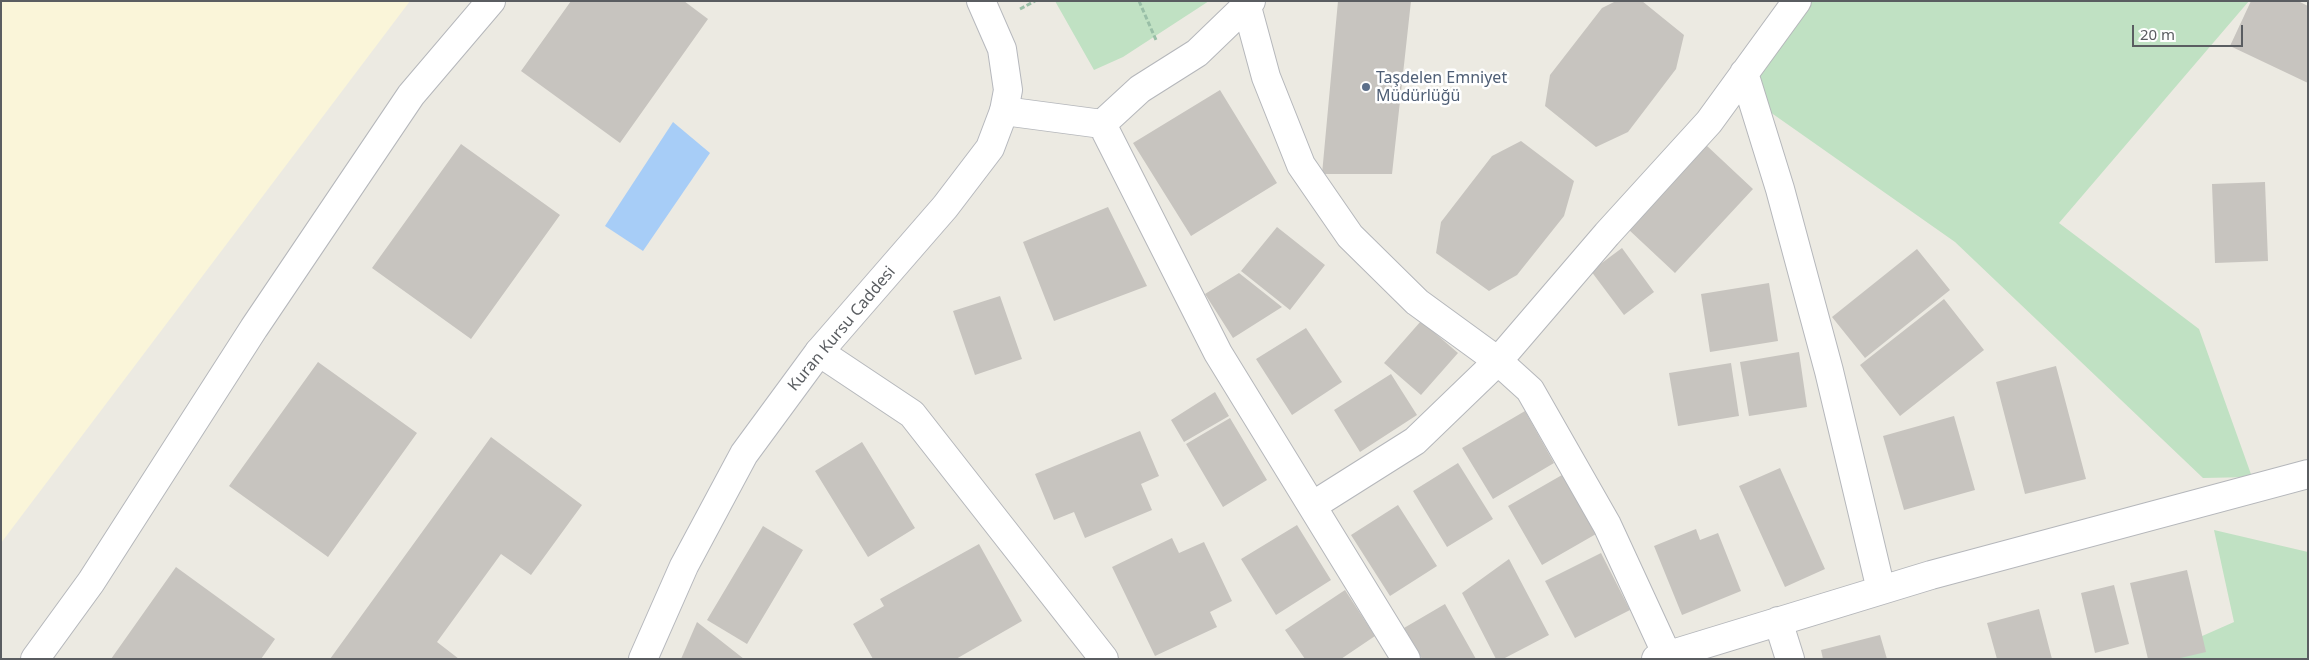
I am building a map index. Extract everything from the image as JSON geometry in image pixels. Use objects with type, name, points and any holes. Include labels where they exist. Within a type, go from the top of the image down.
[{"type":"street","points":[[35,659],[91,582],[254,328],[410,95],[491,1]]},
{"type":"street","name":"Kuran Kursu Caddesi","points":[[643,659],[684,566],[744,454],[820,352],[951,200],[990,148],[1004,111],[1008,90],[1002,49],[981,1]]},
{"type":"street","points":[[1312,506],[1415,441],[1498,362],[1601,242],[1709,122],[1797,1]]},
{"type":"street","points":[[1102,124],[1140,89],[1197,53],[1249,4]]},
{"type":"street","points":[[1249,4],[1266,77],[1301,164],[1350,236],[1417,302],[1498,362],[1530,390],[1607,525],[1662,657],[1880,590],[2308,474]]},
{"type":"street","points":[[1744,73],[1780,189],[1829,371],[1880,590]]},
{"type":"street","points":[[1004,111],[1102,124]]},
{"type":"street","points":[[1102,124],[1218,353],[1406,659]]},
{"type":"street","points":[[820,352],[912,414],[1104,659]]},
{"type":"street","points":[[1778,621],[1790,659]]},
{"type":"path","points":[[1140,1],[1170,71]]},
{"type":"shaded area","points":[[1,1],[410,1],[1,543]]},
{"type":"green space","points":[[1055,1],[1209,1],[1123,57],[1094,70]]},
{"type":"green space","points":[[1782,1],[2249,1],[2059,223],[2199,329],[2252,477],[2203,478],[1955,242],[1743,93]]},
{"type":"green space","points":[[2214,530],[2308,552],[2308,659],[2150,659],[2234,622]]},
{"type":"water","points":[[673,122],[710,153],[643,251],[605,226]]},
{"type":"building","points":[[571,1],[684,1],[708,19],[620,143],[521,71]]},
{"type":"building","name":"Taşdelen Emniyet Müdürlüğü","points":[[1338,1],[1411,1],[1392,174],[1322,174]]},
{"type":"building","points":[[1616,1],[1642,1],[1684,35],[1676,69],[1628,132],[1596,147],[1545,106],[1550,75],[1602,8]]},
{"type":"building","points":[[2251,1],[2298,1],[2308,6],[2308,83],[2230,46]]},
{"type":"building","points":[[1220,90],[1277,183],[1191,236],[1133,143]]},
{"type":"building","points":[[1521,141],[1574,181],[1564,216],[1517,275],[1489,291],[1436,253],[1441,222],[1492,156]]},
{"type":"building","points":[[461,144],[560,215],[471,339],[372,268]]},
{"type":"building","points":[[1706,145],[1753,189],[1675,273],[1628,229]]},
{"type":"building","points":[[2265,182],[2268,261],[2215,263],[2212,184]]},
{"type":"building","points":[[1108,207],[1147,286],[1054,321],[1023,242]]},
{"type":"building","points":[[1277,227],[1325,265],[1290,310],[1241,271]]},
{"type":"building","points":[[1622,248],[1654,292],[1624,315],[1591,271]]},
{"type":"building","points":[[1917,249],[1950,290],[1865,358],[1832,317]]},
{"type":"building","points":[[1239,273],[1282,307],[1233,338],[1205,294]]},
{"type":"building","points":[[1769,283],[1778,341],[1710,352],[1701,294]]},
{"type":"building","points":[[1000,296],[1022,359],[975,375],[953,311]]},
{"type":"building","points":[[1944,299],[1984,350],[1900,416],[1860,365]]},
{"type":"building","points":[[1421,321],[1458,353],[1421,395],[1384,363]]},
{"type":"building","points":[[1306,328],[1342,382],[1292,415],[1256,359]]},
{"type":"building","points":[[1799,352],[1807,407],[1749,416],[1740,362]]},
{"type":"building","points":[[318,362],[417,433],[328,557],[229,486]]},
{"type":"building","points":[[1731,363],[1739,416],[1678,426],[1669,373]]},
{"type":"building","points":[[2056,366],[2086,479],[2025,494],[1996,382]]},
{"type":"building","points":[[1391,374],[1417,415],[1360,452],[1334,410]]},
{"type":"building","points":[[1215,392],[1229,416],[1184,442],[1171,420]]},
{"type":"building","points":[[1525,411],[1554,463],[1493,499],[1462,448]]},
{"type":"building","points":[[1954,416],[1975,490],[1904,510],[1883,436]]},
{"type":"building","points":[[1230,418],[1267,480],[1223,507],[1186,444]]},
{"type":"building","points":[[1140,431],[1159,476],[1141,484],[1152,510],[1085,538],[1074,512],[1054,520],[1035,474]]},
{"type":"building","points":[[491,437],[582,505],[531,575],[501,554],[437,642],[459,659],[330,659]]},
{"type":"building","points":[[862,442],[915,528],[868,557],[815,471]]},
{"type":"building","points":[[1458,463],[1493,519],[1447,547],[1413,491]]},
{"type":"building","points":[[1780,468],[1825,569],[1785,587],[1739,486]]},
{"type":"building","points":[[1562,475],[1596,534],[1542,565],[1508,506]]},
{"type":"building","points":[[1398,505],[1437,566],[1390,596],[1351,535]]},
{"type":"building","points":[[1297,525],[1331,580],[1276,615],[1241,559]]},
{"type":"building","points":[[763,526],[803,550],[747,644],[707,620]]},
{"type":"building","points":[[1696,529],[1700,540],[1718,533],[1741,591],[1682,615],[1654,546]]},
{"type":"building","points":[[1172,538],[1179,553],[1204,542],[1232,601],[1210,612],[1217,627],[1155,656],[1112,567]]},
{"type":"building","points":[[979,544],[1022,621],[956,659],[873,659],[853,624],[884,606],[880,599]]},
{"type":"building","points":[[1601,553],[1630,610],[1575,638],[1545,581]]},
{"type":"building","points":[[1509,559],[1549,635],[1503,659],[1496,659],[1462,593]]},
{"type":"building","points":[[176,567],[275,639],[261,659],[111,659]]},
{"type":"building","points":[[2187,570],[2206,652],[2176,659],[2148,659],[2130,583]]},
{"type":"building","points":[[2114,585],[2129,644],[2095,653],[2081,593]]},
{"type":"building","points":[[1345,590],[1375,636],[1341,659],[1305,659],[1285,630]]},
{"type":"building","points":[[1445,604],[1476,659],[1422,659],[1404,628]]},
{"type":"building","points":[[2039,609],[2052,659],[1997,659],[1987,623]]},
{"type":"building","points":[[697,622],[744,659],[681,659]]},
{"type":"building","points":[[1880,635],[1887,659],[1823,659],[1821,650]]},
{"type":"place","name":"Taşdelen Emniyet Müdürlüğü","points":[[1366,87]]}]
